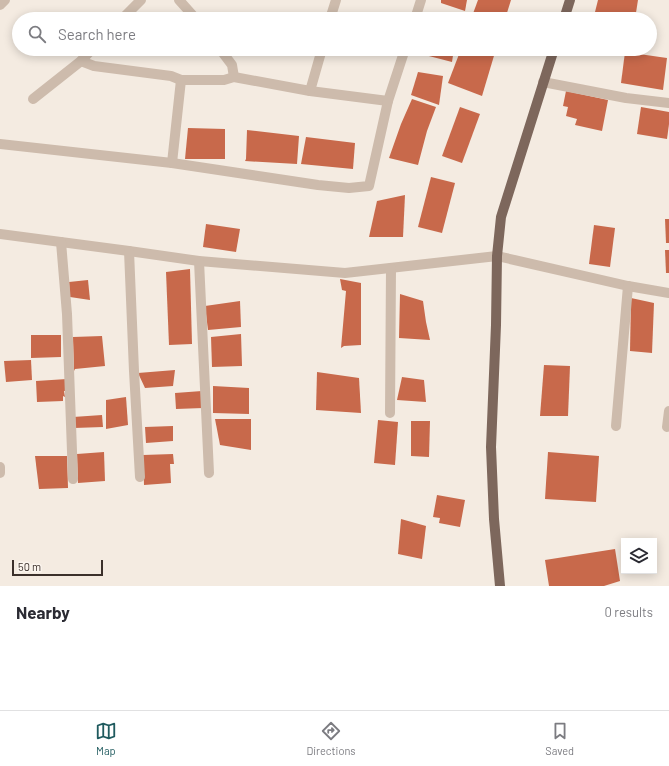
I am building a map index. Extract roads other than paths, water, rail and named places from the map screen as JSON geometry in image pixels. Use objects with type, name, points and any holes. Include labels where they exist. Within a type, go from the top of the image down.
[{"type":"main road","points":[[566,12],[570,0]]},
{"type":"main road","points":[[500,586],[494,518],[491,447],[497,256],[501,217],[552,56]]},
{"type":"street","points":[[0,5],[5,0]]},
{"type":"street","points":[[129,12],[141,0]]},
{"type":"street","points":[[179,0],[190,12]]},
{"type":"street","points":[[332,12],[336,0]]},
{"type":"street","points":[[417,12],[421,0]]},
{"type":"street","points":[[33,99],[86,56]]},
{"type":"street","points":[[225,56],[232,65],[234,77]]},
{"type":"street","points":[[310,91],[320,56]]},
{"type":"street","points":[[0,144],[172,163],[318,185],[349,188],[369,186],[388,101],[403,56]]},
{"type":"street","points":[[81,61],[94,66],[171,76],[181,80],[224,80],[234,77],[310,91],[388,101]]},
{"type":"street","points":[[172,163],[181,80]]},
{"type":"street","points":[[543,82],[626,98],[669,103]]},
{"type":"street","points":[[0,234],[198,261],[345,273],[497,256],[628,286],[669,293]]},
{"type":"street","points":[[61,242],[67,314],[73,479]]},
{"type":"street","points":[[129,251],[140,477]]},
{"type":"street","points":[[198,261],[209,473]]},
{"type":"street","points":[[390,413],[392,268]]},
{"type":"street","points":[[616,426],[628,286]]},
{"type":"street","points":[[667,427],[669,411]]},
{"type":"street","points":[[0,467],[0,473]]}]
